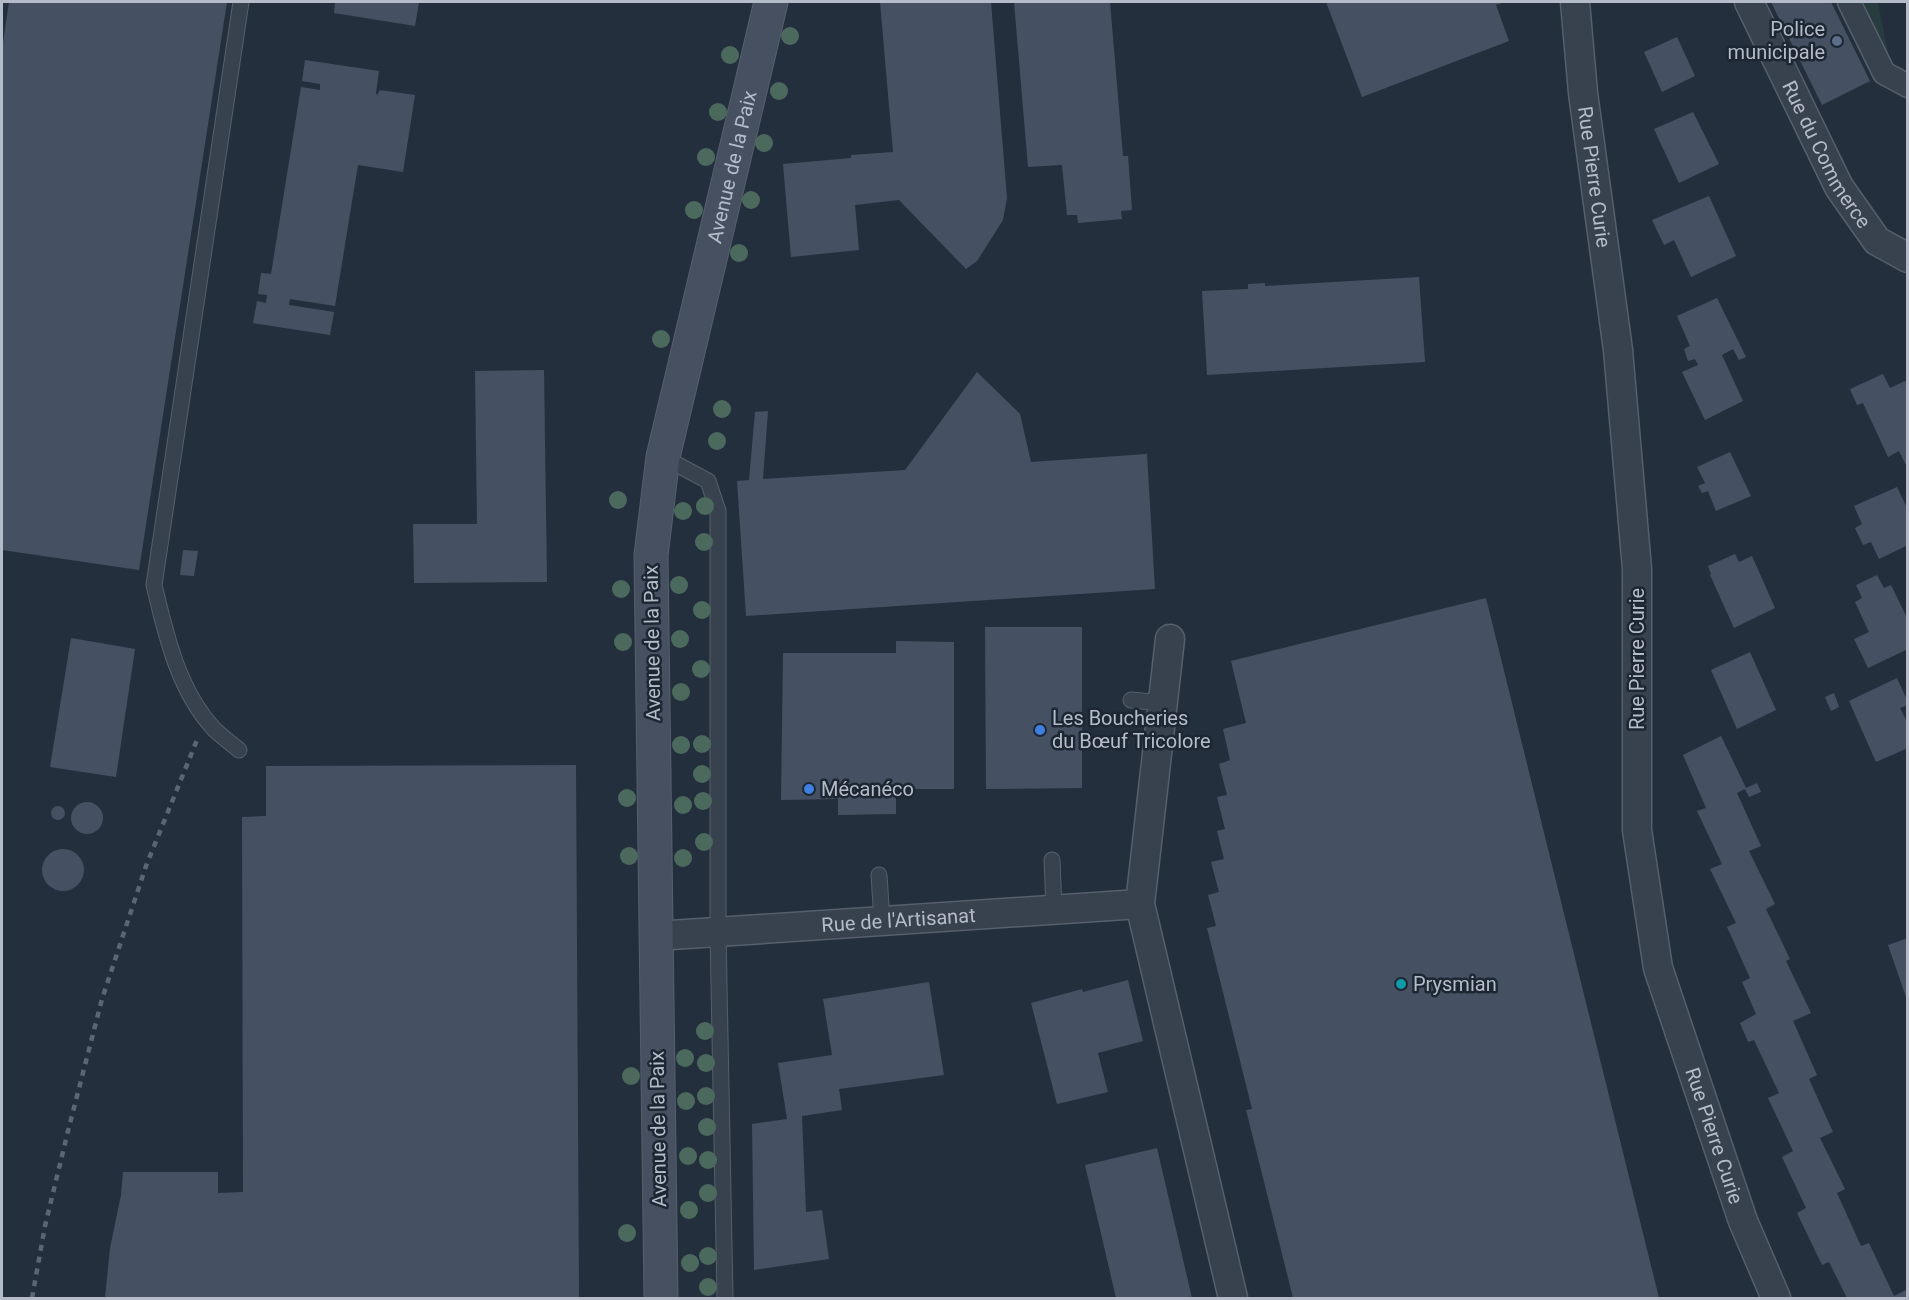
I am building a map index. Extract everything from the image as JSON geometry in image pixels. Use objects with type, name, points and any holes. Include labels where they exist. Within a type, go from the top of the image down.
[{"type":"main road","name":"Avenue de la Paix","points":[[661,1299],[651,555],[663,457],[771,2]]},
{"type":"street","name":"Rue Pierre Curie","points":[[1575,2],[1583,93],[1618,350],[1637,568],[1636,830],[1658,968],[1743,1221],[1776,1299]]},
{"type":"street","name":"Rue du Commerce","points":[[1749,2],[1839,188],[1877,241],[1908,258]]},
{"type":"street","points":[[1849,2],[1884,74],[1908,86]]},
{"type":"street","points":[[1170,639],[1140,904],[1233,1299]]},
{"type":"street","name":"Rue de l'Artisanat","points":[[656,936],[1140,904]]},
{"type":"lane","points":[[239,750],[214,729],[190,696],[167,639],[154,585],[242,2]]},
{"type":"lane","points":[[663,457],[708,481],[718,511],[718,932],[725,1299]]},
{"type":"lane","points":[[1131,700],[1164,703]]},
{"type":"lane","points":[[1052,860],[1054,910]]},
{"type":"lane","points":[[879,875],[882,921]]},
{"type":"green space","points":[[1862,2],[1878,2],[1888,53],[1887,53]]},
{"type":"building","points":[[9,2],[227,2],[139,570],[2,550],[2,49]]},
{"type":"building","points":[[335,2],[419,2],[415,26],[334,13]]},
{"type":"building","points":[[880,2],[991,2],[1007,198],[1003,220],[977,261],[966,269],[899,200],[855,205],[859,250],[791,257],[783,164],[893,152]]},
{"type":"building","points":[[1014,2],[1110,2],[1123,156],[1128,156],[1132,210],[1121,211],[1122,219],[1078,223],[1077,215],[1067,215],[1062,165],[1028,167]]},
{"type":"building","points":[[1326,2],[1505,2],[1496,5],[1509,41],[1362,97]]},
{"type":"building","points":[[1771,2],[1831,2],[1870,81],[1822,105]]},
{"type":"building","points":[[1677,37],[1695,76],[1662,92],[1644,52]]},
{"type":"building","points":[[305,60],[379,71],[377,95],[380,90],[415,95],[403,172],[358,165],[335,306],[290,299],[289,305],[334,312],[330,335],[253,323],[257,301],[266,303],[267,295],[258,294],[261,273],[271,274],[301,87],[320,90],[320,84],[302,81]]},
{"type":"building","points":[[1693,112],[1719,164],[1679,183],[1654,129]]},
{"type":"building","points":[[1709,196],[1736,256],[1691,277],[1674,240],[1664,245],[1652,220]]},
{"type":"building","points":[[1419,277],[1425,362],[1207,375],[1202,291],[1248,289],[1248,284],[1265,283],[1265,286]]},
{"type":"building","points":[[1717,298],[1746,357],[1739,360],[1733,349],[1722,355],[1743,401],[1705,420],[1682,372],[1698,365],[1695,359],[1688,361],[1684,349],[1690,346],[1677,316]]},
{"type":"building","points":[[544,370],[547,582],[414,583],[413,524],[477,524],[475,371]]},
{"type":"building","points":[[977,372],[1020,414],[1031,462],[1147,454],[1155,589],[746,616],[737,481],[749,480],[755,412],[768,411],[763,479],[905,470]]},
{"type":"building","points":[[1883,374],[1890,388],[1905,381],[1908,386],[1908,469],[1899,451],[1888,457],[1863,403],[1857,405],[1850,389]]},
{"type":"building","points":[[1730,452],[1751,496],[1716,511],[1708,491],[1702,493],[1698,486],[1705,483],[1697,467]]},
{"type":"building","points":[[1897,487],[1908,510],[1908,545],[1879,559],[1871,542],[1863,545],[1855,528],[1862,524],[1854,506]]},
{"type":"building","points":[[183,550],[198,551],[194,576],[180,575]]},
{"type":"building","points":[[1735,554],[1739,562],[1752,556],[1775,608],[1734,628],[1708,566]]},
{"type":"building","points":[[1877,575],[1884,588],[1891,585],[1908,620],[1908,649],[1868,668],[1854,639],[1869,632],[1855,602],[1862,598],[1856,585]]},
{"type":"building","name":"Prysmian","points":[[1486,598],[1659,1298],[1293,1298],[1246,1110],[1252,1109],[1207,928],[1216,926],[1208,895],[1219,892],[1211,862],[1224,859],[1217,831],[1225,829],[1217,797],[1227,795],[1219,764],[1230,760],[1223,729],[1246,723],[1231,661]]},
{"type":"building","points":[[985,627],[1082,627],[1082,788],[986,789]]},
{"type":"building","points":[[71,638],[135,649],[116,777],[50,767]]},
{"type":"building","points":[[896,641],[954,642],[954,789],[896,789],[896,814],[838,815],[838,799],[781,800],[783,653],[896,653]]},
{"type":"building","points":[[1750,652],[1776,710],[1737,729],[1711,670]]},
{"type":"building","points":[[1897,678],[1908,702],[1908,705],[1900,708],[1908,724],[1908,748],[1876,762],[1849,701]]},
{"type":"building","points":[[1834,693],[1839,707],[1831,711],[1825,697]]},
{"type":"building","points":[[1721,736],[1746,788],[1757,783],[1761,792],[1749,797],[1745,789],[1737,793],[1761,846],[1749,851],[1775,904],[1766,909],[1790,959],[1786,961],[1811,1013],[1793,1021],[1817,1075],[1809,1079],[1833,1132],[1820,1138],[1845,1189],[1837,1193],[1861,1246],[1869,1243],[1894,1296],[1908,1289],[1908,1298],[1847,1298],[1829,1262],[1822,1265],[1797,1213],[1806,1208],[1782,1157],[1793,1151],[1768,1098],[1779,1093],[1754,1040],[1748,1042],[1740,1023],[1756,1014],[1742,982],[1750,978],[1727,927],[1736,923],[1710,869],[1722,864],[1697,811],[1706,808],[1683,755]]},
{"type":"building","points":[[576,765],[579,1298],[105,1298],[110,1248],[121,1195],[123,1172],[218,1172],[218,1193],[243,1192],[242,817],[266,816],[266,766]]},
{"type":"building","points":[[87,802],[98,807],[103,818],[98,829],[87,834],[76,829],[71,818],[76,807]]},
{"type":"building","points":[[55,806],[61,806],[65,813],[61,820],[55,820],[51,816],[51,810]]},
{"type":"building","points":[[63,849],[78,855],[84,870],[78,885],[63,891],[48,885],[42,870],[48,855]]},
{"type":"building","points":[[1908,938],[1908,1000],[1907,1000],[1888,945]]},
{"type":"building","points":[[1128,980],[1143,1041],[1098,1053],[1108,1092],[1057,1104],[1031,1003],[1082,989],[1083,992]]},
{"type":"building","points":[[929,982],[944,1075],[839,1089],[842,1110],[802,1116],[806,1212],[822,1210],[829,1259],[754,1270],[752,1124],[787,1119],[778,1063],[832,1055],[823,999]]},
{"type":"building","points":[[1157,1148],[1192,1298],[1116,1298],[1085,1165]]},
{"type":"railway","points":[[32,1298],[45,1226],[102,999],[146,866],[197,740]]},
{"type":"place","name":"Police municipale","points":[[1837,41]]},
{"type":"place","name":"Les Boucheries du Bœuf Tricolore","points":[[1040,730]]},
{"type":"place","name":"Mécanéco","points":[[809,789]]},
{"type":"place","name":"Prysmian","points":[[1401,984]]}]
